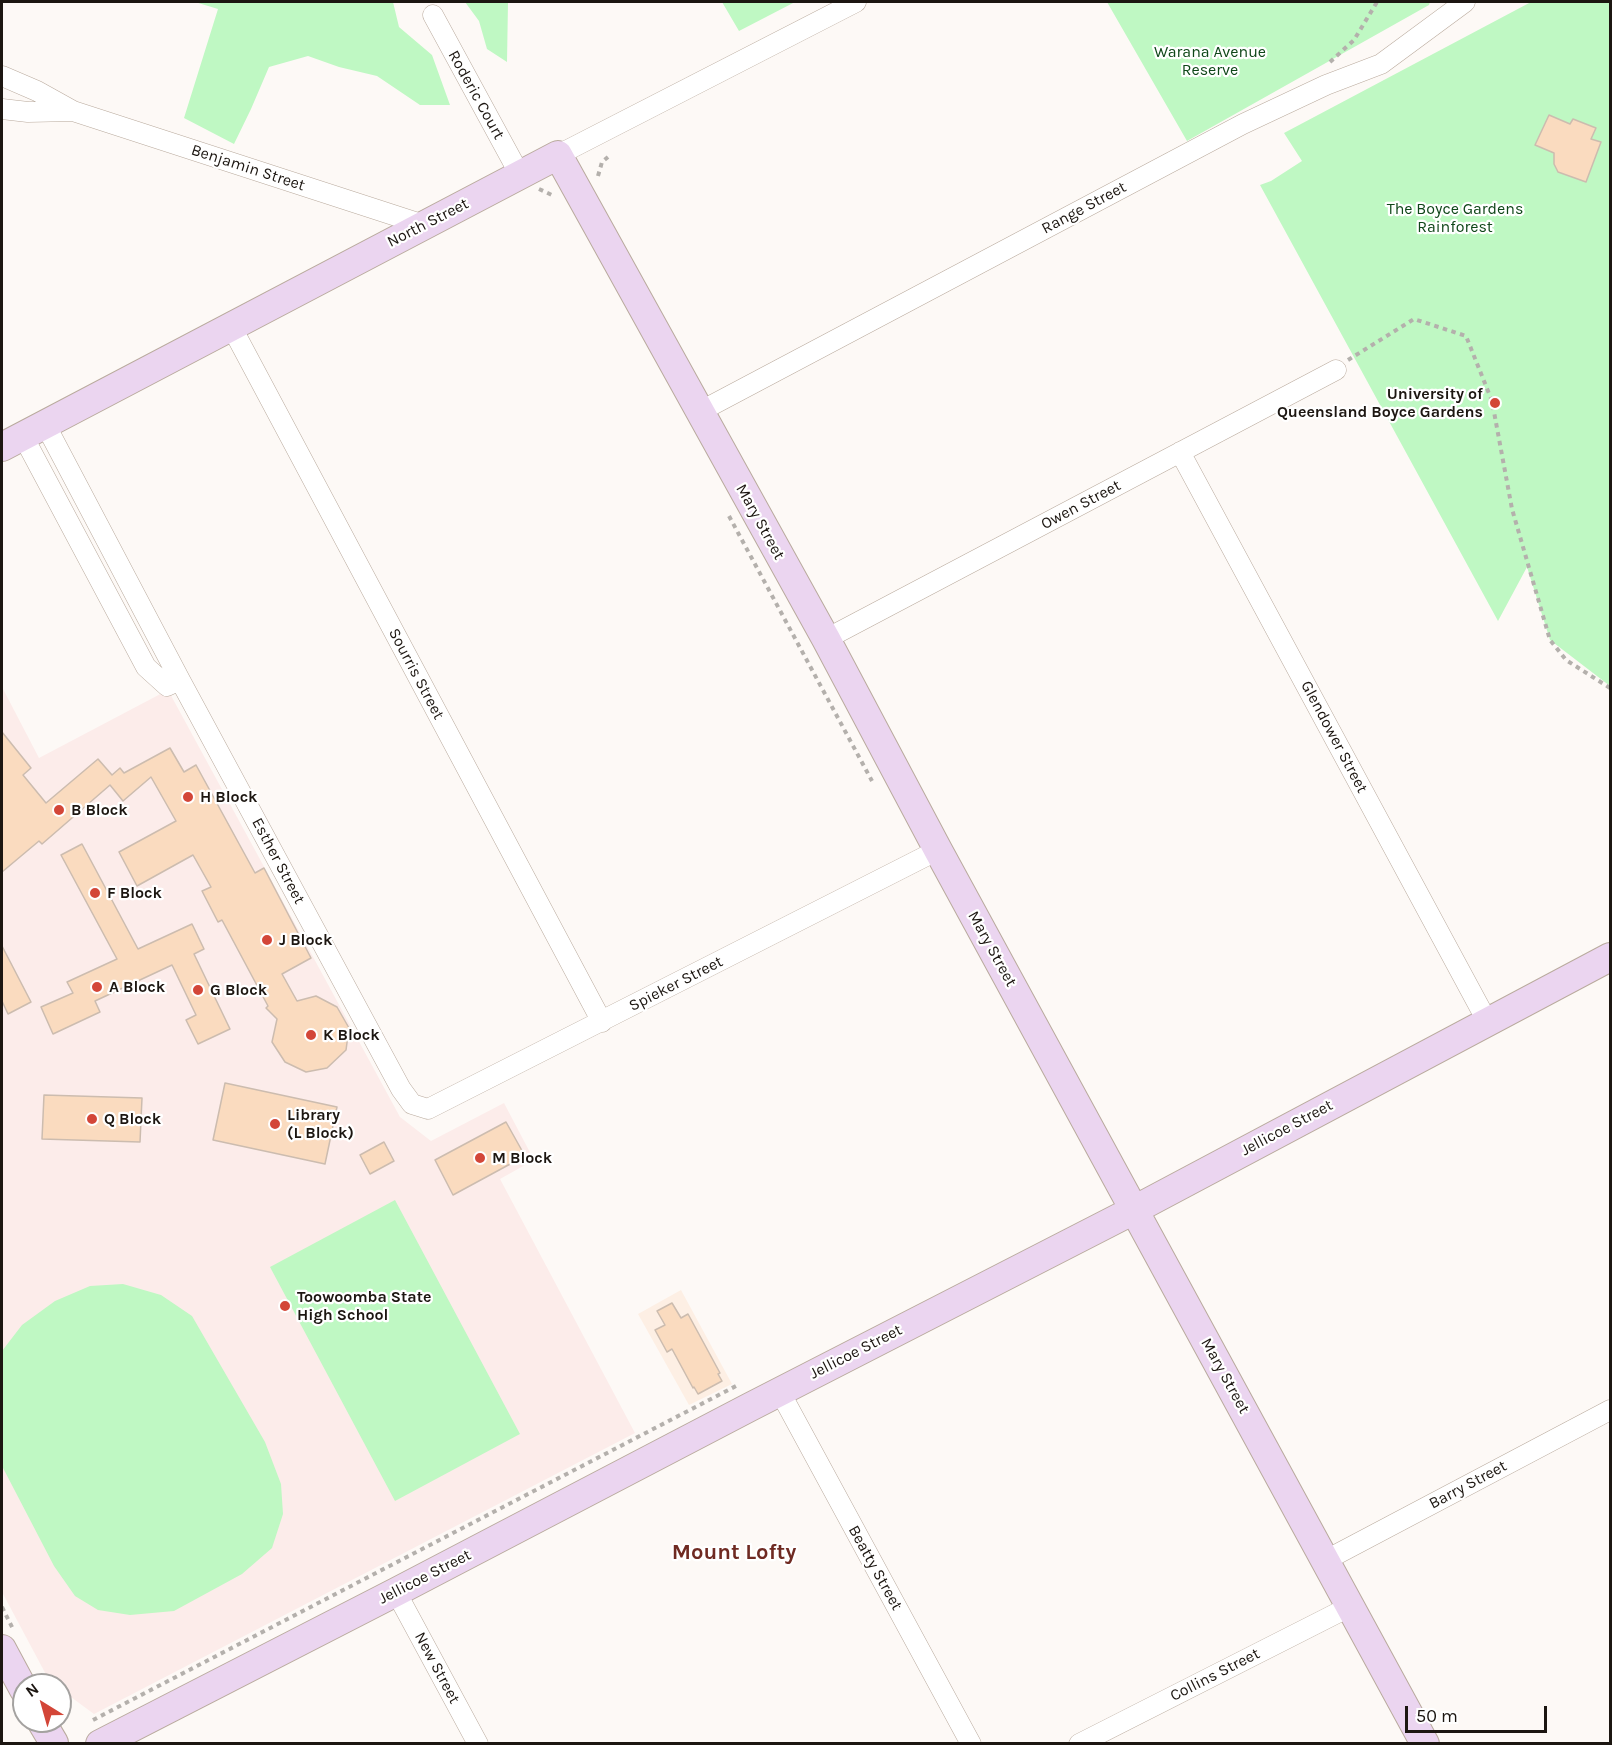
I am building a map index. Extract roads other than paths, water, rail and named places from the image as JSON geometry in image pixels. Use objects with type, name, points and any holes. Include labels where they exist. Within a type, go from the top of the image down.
[{"type":"street","name":"North Street","points":[[23,436],[424,225],[528,182],[558,155],[856,2]]},
{"type":"street","name":"Range Street","points":[[699,412],[1243,124],[1326,85],[1381,64],[1465,2]]},
{"type":"street","name":"Roderic Court","points":[[433,15],[528,182]]},
{"type":"street","name":"Benjamin Street","points":[[2,76],[37,91],[73,111],[424,225]]},
{"type":"street","name":"Benjamin Street","points":[[2,109],[28,112],[73,111]]},
{"type":"street","name":"Mary Street","points":[[558,155],[826,639],[938,850],[1425,1743]]},
{"type":"street","name":"Sourris Street","points":[[231,326],[602,1022]]},
{"type":"street","name":"Owen Street","points":[[826,639],[1336,370]]},
{"type":"street","name":"Esther Street","points":[[23,436],[146,667],[167,686],[180,681],[401,1089],[412,1104]]},
{"type":"street","name":"Glendower Street","points":[[1180,452],[1487,1022]]},
{"type":"street","name":"Spieker Street","points":[[412,1104],[428,1109],[938,850]]},
{"type":"street","name":"Jellicoe Street","points":[[100,1743],[1134,1210],[1611,957]]},
{"type":"street","name":"Beatty Street","points":[[780,1392],[971,1743]]},
{"type":"street","name":"Barry Street","points":[[1326,1560],[1611,1410]]},
{"type":"street","name":"New Street","points":[[396,1592],[478,1743]]},
{"type":"street","name":"Collins Street","points":[[1079,1743],[1351,1606]]},
{"type":"street","points":[[2,1649],[15,1673]]},
{"type":"street","points":[[53,1743],[66,1741],[73,1743]]},
{"type":"place","name":"University of Queensland Boyce Gardens","points":[[1495,403]]},
{"type":"place","name":"H Block","points":[[188,797]]},
{"type":"place","name":"B Block","points":[[59,810]]},
{"type":"place","name":"F Block","points":[[95,893]]},
{"type":"place","name":"J Block","points":[[267,940]]},
{"type":"place","name":"A Block","points":[[97,987]]},
{"type":"place","name":"G Block","points":[[198,990]]},
{"type":"place","name":"K Block","points":[[311,1035]]},
{"type":"place","name":"Q Block","points":[[92,1119]]},
{"type":"place","name":"Library (L Block)","points":[[275,1124]]},
{"type":"place","name":"M Block","points":[[480,1158]]},
{"type":"place","name":"Toowoomba State High School","points":[[285,1306]]},
{"type":"district","name":"Mount Lofty","points":[[734,1553]]},
{"type":"park label","name":"Warana Avenue Reserve","points":[[1210,61]]},
{"type":"park label","name":"The Boyce Gardens Rainforest","points":[[1455,218]]}]
